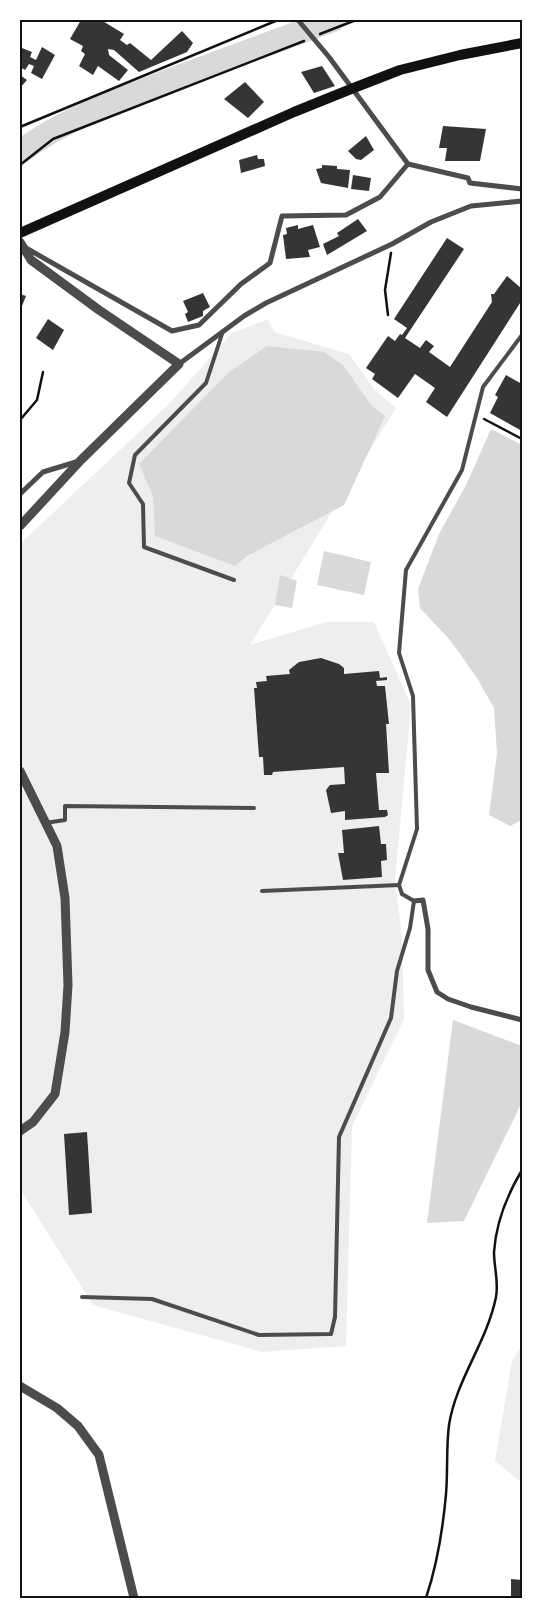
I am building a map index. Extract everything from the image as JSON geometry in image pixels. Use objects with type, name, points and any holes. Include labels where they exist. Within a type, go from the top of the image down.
[{"type":"main road","points":[[20,233],[294,112],[400,70],[460,55],[522,43]]},
{"type":"street","points":[[298,20],[329,57],[408,164],[468,178],[470,183],[522,189]]},
{"type":"street","points":[[22,244],[172,331],[199,325],[241,284],[270,263],[282,216],[346,215],[380,197],[408,164]]},
{"type":"street","points":[[20,526],[80,460],[179,364],[223,331],[266,303],[392,244],[431,222],[471,206],[522,201]]},
{"type":"street","points":[[22,244],[31,260],[99,310],[179,364]]},
{"type":"street","points":[[20,494],[44,472],[80,460]]},
{"type":"street","points":[[20,771],[57,846],[65,898],[68,985],[64,1032],[55,1094],[33,1122],[20,1131]]},
{"type":"street","points":[[414,901],[423,900],[428,929],[428,970],[437,992],[448,1000],[522,1020]]},
{"type":"street","points":[[20,1386],[57,1408],[78,1426],[99,1456],[134,1598]]},
{"type":"lane","points":[[223,331],[206,383],[135,455],[129,483],[143,504],[144,547],[234,580]]},
{"type":"lane","points":[[82,1298],[152,1299],[259,1335],[331,1334],[335,1317],[338,1137],[391,1018],[397,972],[410,928],[414,901],[402,894],[399,884],[417,830],[413,696],[399,653],[406,570],[462,470],[483,387],[522,335]]},
{"type":"lane","points":[[45,822],[65,820],[66,806],[254,808]]},
{"type":"lane","points":[[262,891],[399,884]]},
{"type":"path","points":[[20,127],[278,20]]},
{"type":"path","points":[[20,165],[53,139],[356,20]]},
{"type":"path","points":[[388,315],[385,290],[392,244]]},
{"type":"path","points":[[20,420],[37,400],[43,372]]},
{"type":"path","points":[[475,414],[522,440]]},
{"type":"path","points":[[426,1598],[432,1581],[446,1494],[449,1425],[463,1381],[494,1310],[498,1289],[494,1254],[498,1226],[511,1188],[522,1170]]},
{"type":"shaded area","points":[[268,319],[274,332],[349,354],[375,390],[396,408],[250,645],[326,622],[374,622],[411,705],[395,880],[402,937],[404,1019],[352,1126],[346,1346],[262,1352],[93,1305],[20,1189],[20,544],[169,404],[232,333]]},
{"type":"shaded area","points":[[267,346],[324,352],[343,365],[371,405],[385,416],[344,505],[247,556],[235,566],[155,536],[153,496],[139,464],[229,372]]},
{"type":"shaded area","points":[[491,429],[522,445],[522,820],[510,826],[489,815],[497,753],[494,708],[477,678],[450,640],[420,608],[418,589],[439,534],[466,485]]},
{"type":"shaded area","points":[[324,551],[371,562],[364,595],[317,585]]},
{"type":"shaded area","points":[[280,575],[297,581],[292,608],[275,605]]},
{"type":"shaded area","points":[[453,1020],[522,1046],[522,1102],[464,1221],[427,1223]]},
{"type":"shaded area","points":[[522,1346],[522,1483],[495,1461],[512,1361]]},
{"type":"building","points":[[81,20],[101,20],[124,34],[120,40],[127,45],[130,43],[151,60],[182,31],[193,43],[187,52],[139,72],[114,50],[108,49],[109,55],[128,70],[119,81],[98,66],[93,75],[79,66],[85,54],[81,51],[83,46],[70,39]]},
{"type":"building","points":[[42,47],[55,55],[42,79],[31,73],[34,66],[29,64],[25,70],[20,67],[22,48],[32,52],[30,57],[36,60]]},
{"type":"building","points":[[322,66],[335,86],[314,93],[301,72]]},
{"type":"building","points":[[20,75],[27,80],[20,88]]},
{"type":"building","points":[[245,82],[264,102],[248,118],[224,99]]},
{"type":"building","points":[[443,126],[486,129],[480,161],[445,161],[447,148],[439,148]]},
{"type":"building","points":[[366,136],[374,150],[361,160],[356,159],[348,151]]},
{"type":"building","points":[[257,155],[258,159],[264,159],[265,166],[241,173],[239,160]]},
{"type":"building","points":[[322,165],[337,166],[337,169],[350,170],[348,188],[321,183],[316,169],[322,168]]},
{"type":"building","points":[[353,175],[371,178],[369,191],[351,189]]},
{"type":"building","points":[[358,219],[367,231],[327,255],[323,244],[339,236],[337,233]]},
{"type":"building","points":[[298,225],[298,229],[313,225],[320,247],[308,250],[310,257],[286,259],[283,235],[287,234],[286,228]]},
{"type":"building","points":[[447,238],[464,249],[405,338],[420,348],[426,340],[434,346],[429,352],[450,367],[492,302],[491,294],[494,294],[507,276],[522,289],[522,300],[447,417],[426,402],[435,388],[415,374],[398,398],[372,379],[375,374],[366,368],[388,336],[395,341],[407,328],[394,319]]},
{"type":"building","points":[[203,293],[210,307],[203,311],[203,316],[188,322],[185,314],[188,312],[183,301]]},
{"type":"building","points":[[20,294],[26,296],[20,311]]},
{"type":"building","points":[[48,319],[64,330],[53,350],[36,338]]},
{"type":"building","points":[[506,375],[522,384],[522,431],[490,413],[498,397],[495,395]]},
{"type":"building","points":[[321,658],[339,664],[344,668],[344,674],[379,671],[380,678],[387,677],[387,680],[376,681],[377,686],[385,686],[389,724],[386,724],[389,773],[376,773],[379,810],[387,810],[388,815],[385,817],[345,820],[345,811],[331,813],[326,790],[330,785],[345,784],[344,767],[273,772],[272,775],[264,775],[263,757],[259,757],[254,688],[257,688],[256,682],[267,681],[266,676],[290,674],[289,670],[299,662]]},
{"type":"building","points":[[379,826],[381,844],[386,844],[387,860],[381,861],[382,877],[343,880],[338,853],[344,853],[342,830]]},
{"type":"building","points":[[87,1132],[92,1213],[69,1215],[64,1134]]},
{"type":"building","points":[[511,1579],[522,1580],[522,1598],[511,1598]]},
{"type":"waterway","points":[[20,152],[57,128],[96,109],[333,20]]}]
